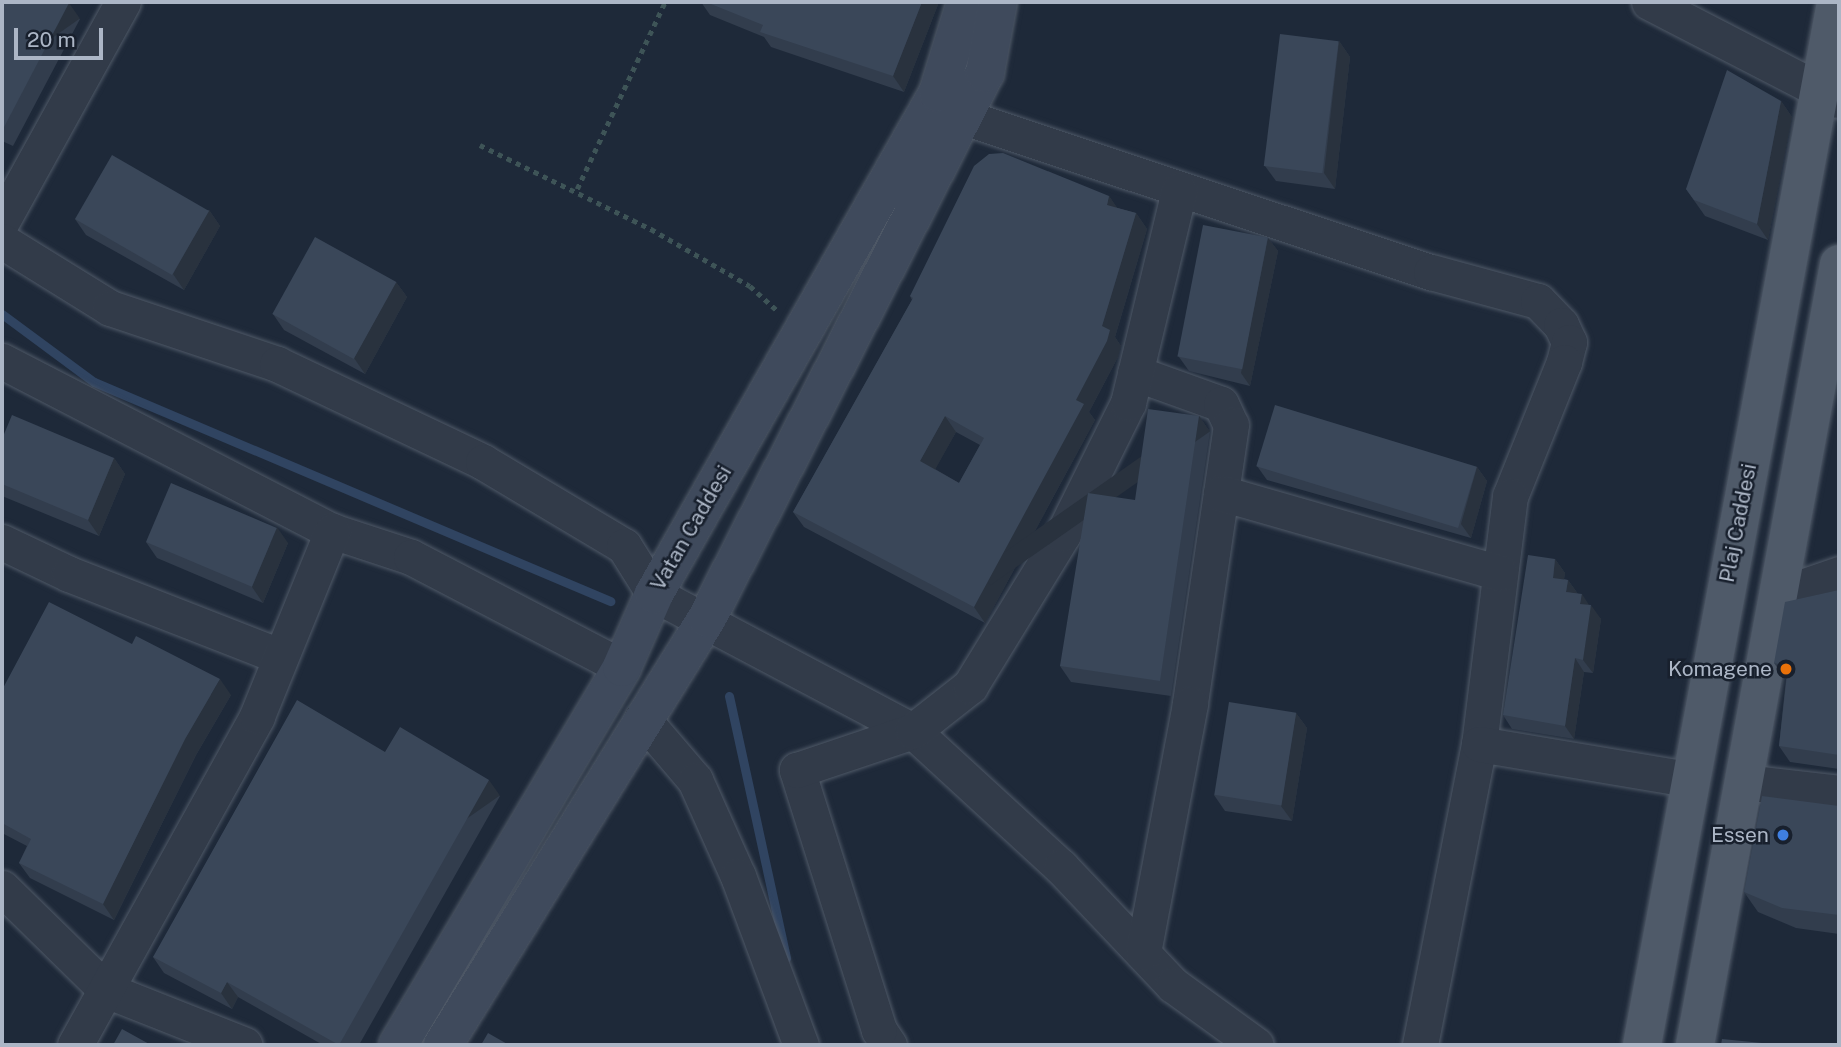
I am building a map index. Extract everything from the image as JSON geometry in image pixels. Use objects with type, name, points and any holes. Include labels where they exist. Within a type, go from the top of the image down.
[{"type":"main road","name":"Vatan Caddesi","points":[[398,1045],[622,667],[654,594],[938,93],[966,2]]},
{"type":"main road","points":[[443,1045],[642,718],[707,618],[985,73],[999,2]]},
{"type":"main road","name":"Plaj Caddesi","points":[[1642,1045],[1689,779],[1831,96],[1836,2]]},
{"type":"main road","points":[[1695,1045],[1743,782],[1781,594],[1839,264]]},
{"type":"street","points":[[2,221],[123,2]]},
{"type":"street","points":[[1649,2],[1831,96]]},
{"type":"street","points":[[964,117],[1179,190],[1538,302],[1561,325],[1569,342],[1567,352],[1510,496],[1479,744],[1420,1045]]},
{"type":"street","points":[[889,1045],[879,1030],[797,770],[913,731],[970,686],[1063,534],[1128,403],[1179,190]]},
{"type":"street","points":[[2,241],[110,307],[277,364],[483,462],[624,546],[654,594],[707,618],[913,731],[1061,867],[1173,985],[1256,1045]]},
{"type":"street","points":[[2,361],[332,531],[411,557],[622,667]]},
{"type":"street","points":[[1135,373],[1221,404],[1231,425],[1190,704],[1143,953]]},
{"type":"street","points":[[1222,493],[1500,573]]},
{"type":"street","points":[[75,1045],[257,716],[279,656],[332,531]]},
{"type":"street","points":[[2,542],[69,573],[279,656]]},
{"type":"street","points":[[1781,594],[1839,574]]},
{"type":"street","points":[[642,718],[695,780],[738,876],[801,1045]]},
{"type":"street","points":[[1479,744],[1689,779]]},
{"type":"street","points":[[1743,782],[1839,793]]},
{"type":"street","points":[[2,888],[106,990],[245,1045]]},
{"type":"path","points":[[577,189],[665,2]]},
{"type":"path","points":[[480,145],[536,176],[577,189],[750,286],[803,333]]},
{"type":"building","points":[[2,2],[69,3],[2,131]]},
{"type":"building","points":[[706,2],[922,2],[893,76],[760,32],[763,25]]},
{"type":"building","points":[[1280,34],[1339,41],[1322,173],[1264,166]]},
{"type":"building","points":[[1727,70],[1781,101],[1757,224],[1694,200],[1686,189]]},
{"type":"building","points":[[1003,153],[1109,196],[1107,205],[1136,213],[1102,326],[1110,330],[1107,341],[1076,400],[1084,404],[974,607],[793,512],[913,298],[910,296],[974,166],[989,154]],"holes":[[[945,416],[984,438],[959,483],[920,461]]]},
{"type":"building","points":[[112,155],[209,211],[172,275],[75,219]]},
{"type":"building","points":[[1203,225],[1268,238],[1242,369],[1177,357]]},
{"type":"building","points":[[315,237],[396,282],[354,359],[272,314]]},
{"type":"building","points":[[1275,405],[1477,467],[1458,528],[1256,466]]},
{"type":"building","points":[[1148,409],[1199,416],[1160,681],[1060,666],[1088,493],[1135,500]]},
{"type":"building","points":[[12,415],[114,458],[88,520],[2,484],[2,439]]},
{"type":"building","points":[[171,483],[277,528],[252,587],[146,542]]},
{"type":"building","points":[[1528,555],[1555,559],[1553,578],[1568,580],[1566,592],[1582,594],[1580,604],[1591,605],[1583,660],[1575,658],[1565,726],[1503,715]]},
{"type":"building","points":[[1839,590],[1839,755],[1779,746],[1788,666],[1774,663],[1785,602]]},
{"type":"building","points":[[49,602],[132,644],[136,636],[220,679],[185,739],[103,904],[19,863],[31,839],[2,823],[2,690]]},
{"type":"building","points":[[297,700],[385,752],[400,727],[489,780],[339,1045],[227,982],[221,993],[153,957]]},
{"type":"building","points":[[1229,702],[1296,713],[1281,805],[1214,795]]},
{"type":"building","points":[[1762,796],[1839,806],[1839,915],[1782,908],[1744,892]]},
{"type":"building","points":[[122,1029],[151,1045],[113,1045]]},
{"type":"building","points":[[488,1033],[509,1045],[481,1045]]},
{"type":"building","points":[[1722,1039],[1782,1045],[1721,1045]]},
{"type":"waterway","points":[[2,314],[94,382],[610,601]]},
{"type":"waterway","points":[[729,696],[786,958]]},
{"type":"place","name":"Komagene","points":[[1786,669]]},
{"type":"place","name":"Essen","points":[[1783,835]]}]
